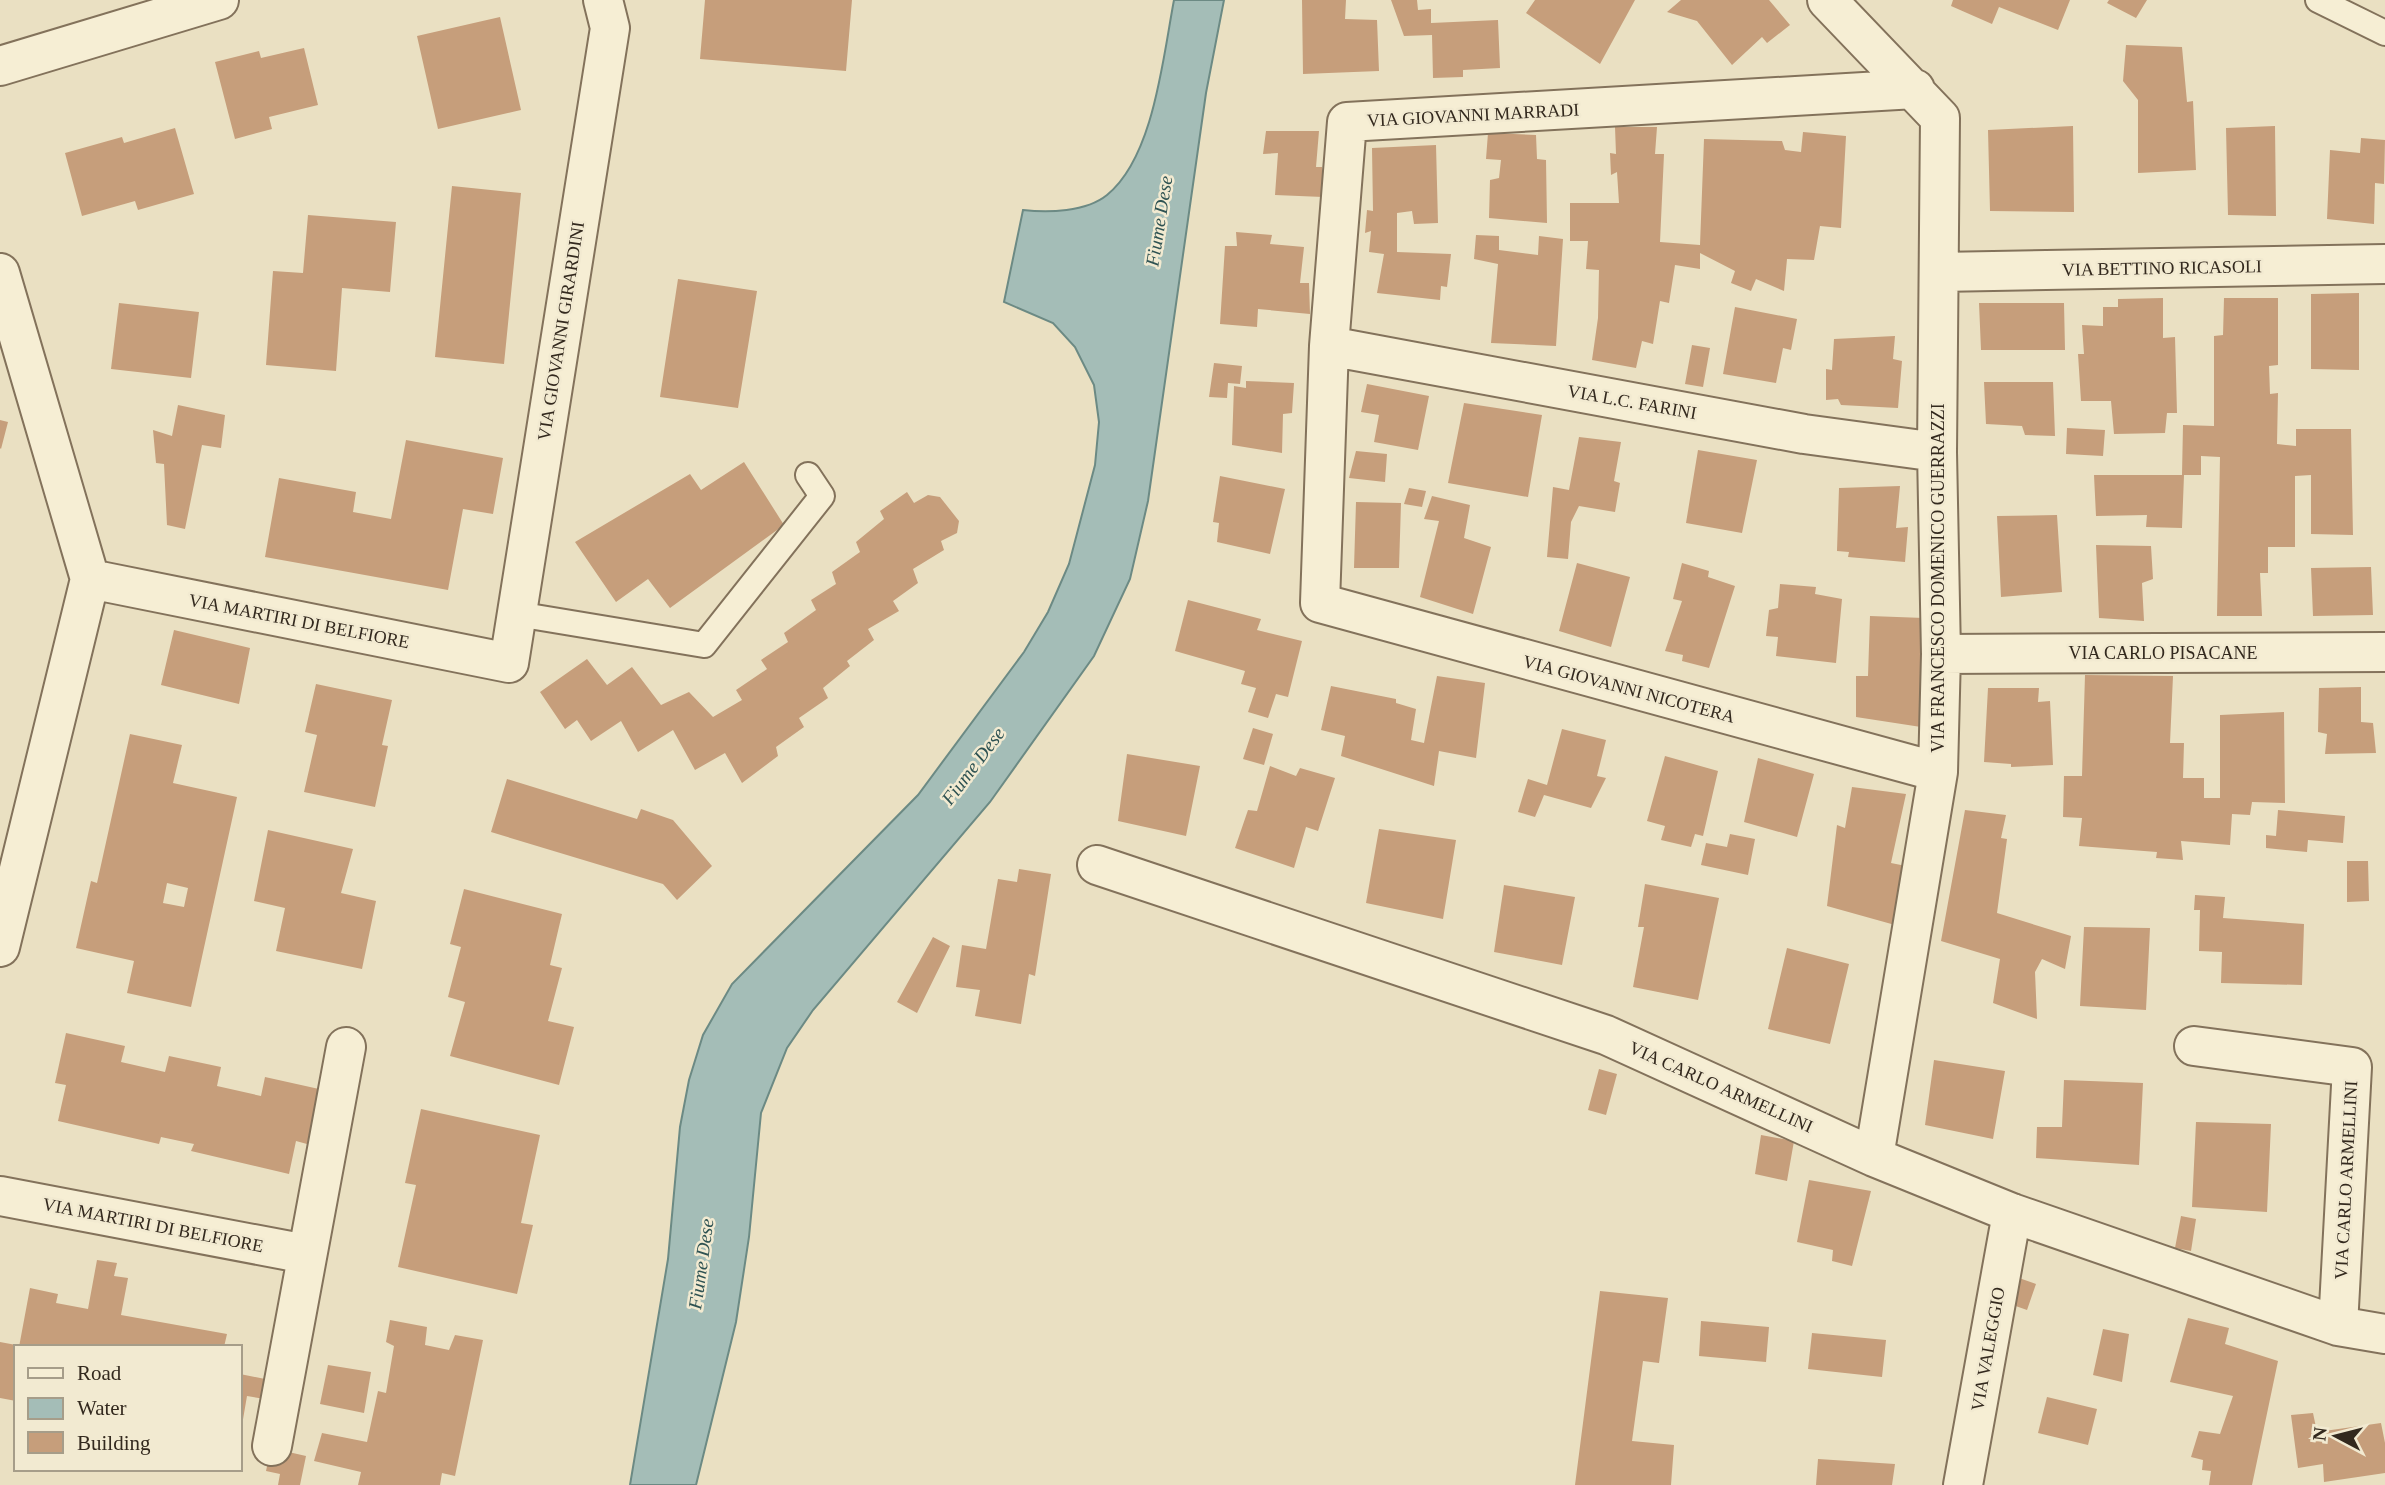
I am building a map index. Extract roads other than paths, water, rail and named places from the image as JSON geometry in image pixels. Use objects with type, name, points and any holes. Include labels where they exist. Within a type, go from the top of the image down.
[{"type":"street","points":[[0,65],[219,0]]},
{"type":"street","name":"VIA GIOVANNI GIRARDINI","points":[[509,663],[610,28],[603,0]]},
{"type":"street","points":[[1827,0],[1915,89]]},
{"type":"street","name":"VIA FRANCESCO DOMENICO GUERRAZZI","points":[[1874,1157],[1938,772],[1941,654],[1937,452],[1940,118],[1915,89]]},
{"type":"street","name":"VIA GIOVANNI MARRADI","points":[[1321,603],[1329,346],[1347,122],[1915,89]]},
{"type":"street","name":"VIA BETTINO RICASOLI","points":[[1939,272],[2385,264]]},
{"type":"street","points":[[0,273],[90,579],[0,947]]},
{"type":"street","name":"VIA L.C. FARINI","points":[[1329,346],[1804,434],[1937,452]]},
{"type":"street","name":"VIA MARTIRI DI BELFIORE","points":[[90,579],[509,663]]},
{"type":"street","name":"VIA GIOVANNI NICOTERA","points":[[1321,603],[1938,772]]},
{"type":"street","name":"VIA CARLO PISACANE","points":[[1941,654],[2385,652]]},
{"type":"street","name":"VIA CARLO ARMELLINI","points":[[1097,865],[1606,1035],[1874,1157],[2012,1213],[2338,1326],[2385,1334]]},
{"type":"street","name":"VIA CARLO ARMELLINI","points":[[2194,1046],[2352,1068],[2338,1326]]},
{"type":"street","points":[[272,1446],[346,1047]]},
{"type":"street","name":"VIA MARTIRI DI BELFIORE","points":[[0,1196],[306,1255]]},
{"type":"street","name":"VIA VALEGGIO","points":[[1963,1485],[2012,1213]]},
{"type":"lane","points":[[2318,0],[2385,33]]},
{"type":"lane","points":[[517,614],[704,645],[822,496],[808,475]]},
{"type":"water","name":"Fiume Dese","points":[[1174,0],[1224,0],[1206,93],[1148,501],[1130,579],[1094,656],[990,802],[813,1010],[787,1048],[761,1113],[749,1237],[736,1322],[696,1485],[630,1485],[668,1259],[680,1127],[689,1080],[703,1035],[732,984],[918,795],[1024,652],[1048,612],[1069,564],[1095,465],[1099,422],[1094,385],[1075,347],[1053,323],[1004,302],[1023,210],[1066,210],[1098,201],[1123,178],[1136,157],[1154,105]]}]
